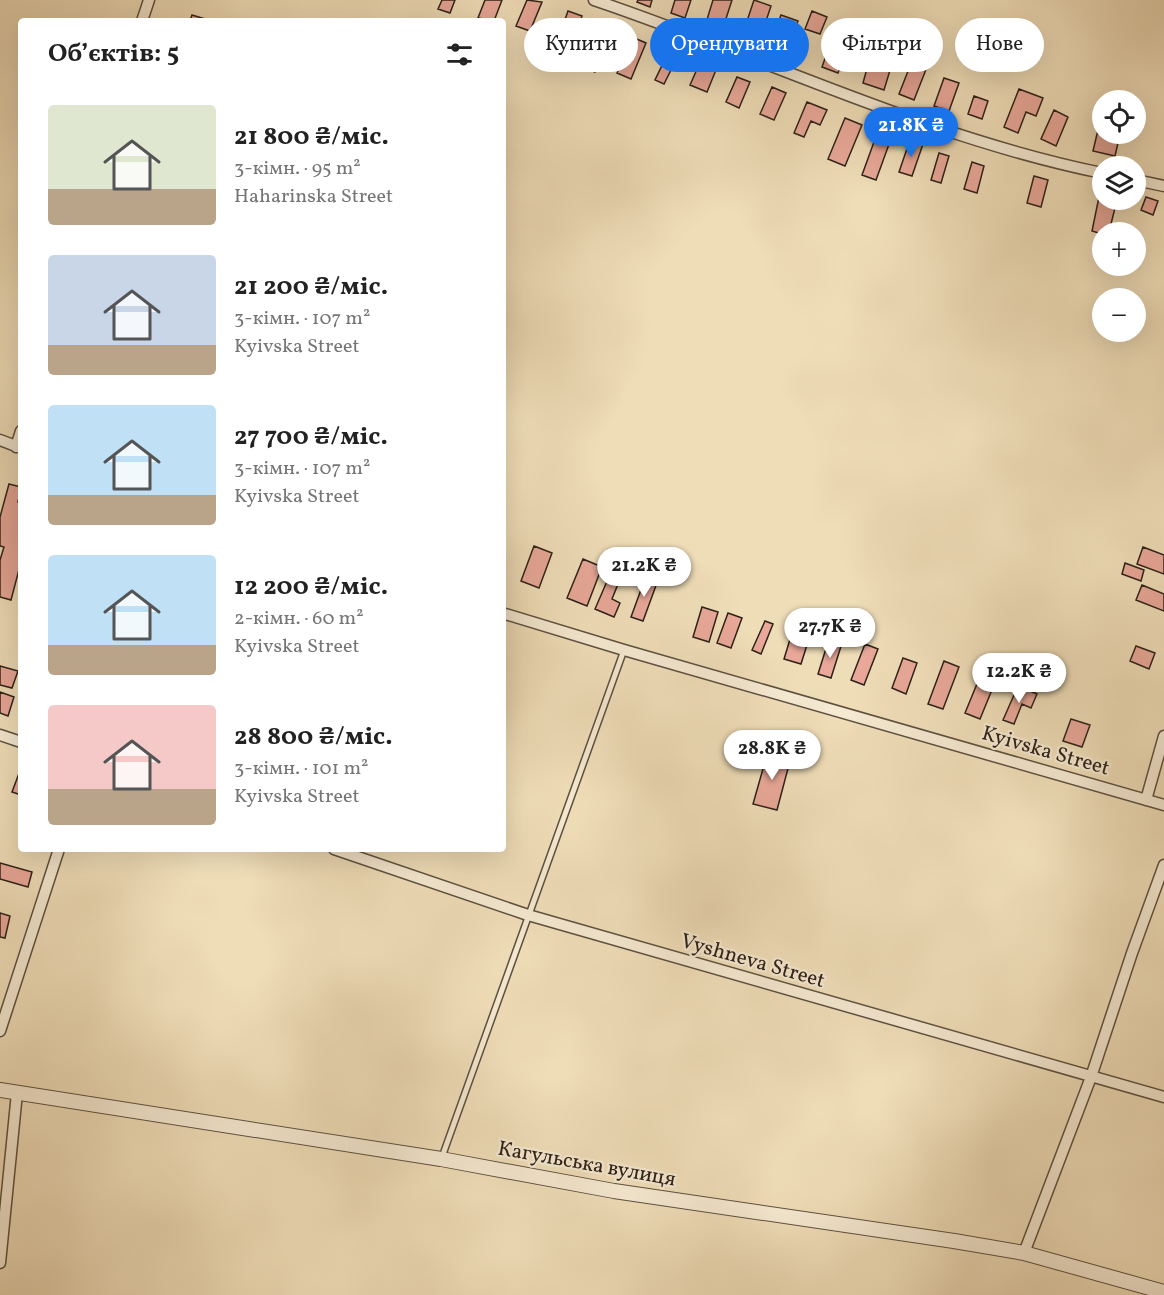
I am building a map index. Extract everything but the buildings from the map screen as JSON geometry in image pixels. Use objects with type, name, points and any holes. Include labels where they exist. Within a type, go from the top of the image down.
[{"type":"street","points":[[143,18],[149,0]]},
{"type":"street","points":[[594,0],[891,112],[1050,162],[1092,171]]},
{"type":"street","points":[[1146,182],[1164,186]]},
{"type":"street","points":[[0,440],[18,447]]},
{"type":"street","name":"Kyivska Street","points":[[506,614],[1164,805]]},
{"type":"street","points":[[0,735],[18,741]]},
{"type":"street","points":[[1146,800],[1164,736]]},
{"type":"street","points":[[0,1031],[58,852]]},
{"type":"street","name":"Vyshneva Street","points":[[343,852],[528,915],[1164,1098]]},
{"type":"street","points":[[1024,1253],[1091,1077],[1132,952],[1164,865]]},
{"type":"street","name":"Кагульська вулиця","points":[[0,1090],[441,1160],[614,1191],[1024,1253],[1164,1292]]},
{"type":"street","points":[[0,1263],[17,1093]]},
{"type":"lane","points":[[441,1160],[624,650]]}]
